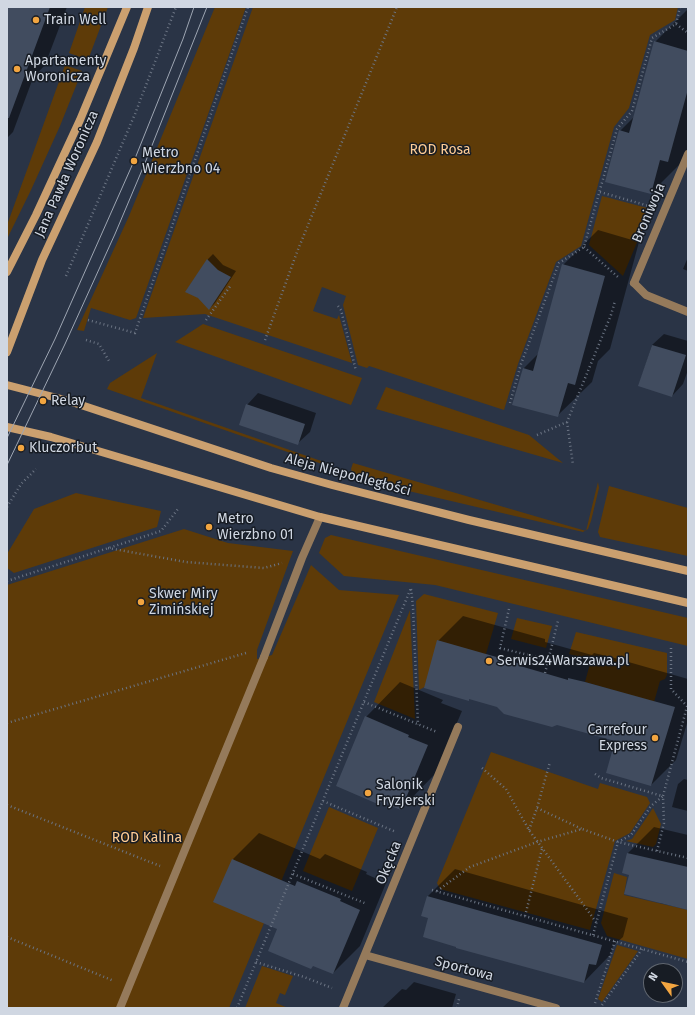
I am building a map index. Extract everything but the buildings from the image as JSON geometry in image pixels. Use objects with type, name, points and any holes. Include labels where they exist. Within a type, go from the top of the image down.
[{"type":"main road","name":"Jana Pawła Woronicza","points":[[7,272],[36,215],[80,120],[127,7]]},
{"type":"main road","name":"Jana Pawła Woronicza","points":[[7,352],[42,260],[97,142],[134,48],[148,7]]},
{"type":"main road","name":"Aleja Niepodległości","points":[[7,385],[69,401],[271,468],[332,485],[469,520],[688,571]]},
{"type":"main road","points":[[7,427],[51,437],[320,517],[688,603]]},
{"type":"street","name":"Broniwoja","points":[[688,154],[634,283],[646,295],[688,312]]},
{"type":"street","points":[[120,1008],[264,657],[302,558],[320,517]]},
{"type":"street","name":"Okęcka","points":[[343,1008],[458,727]]},
{"type":"street","name":"Sportowa","points":[[365,955],[556,1008]]},
{"type":"path","points":[[66,276],[135,114],[176,7]]},
{"type":"path","points":[[88,320],[135,333],[248,7]]},
{"type":"path","points":[[265,340],[297,252],[397,7]]},
{"type":"path","points":[[510,403],[521,364],[559,263],[584,247],[617,129],[632,111],[652,38],[676,24],[680,7]]},
{"type":"path","points":[[676,24],[688,33]]},
{"type":"path","points":[[600,192],[655,207]]},
{"type":"path","points":[[584,247],[624,282]]},
{"type":"path","points":[[206,320],[231,285]]},
{"type":"path","points":[[573,465],[567,422],[611,315],[615,301]]},
{"type":"path","points":[[338,306],[341,310],[356,371]]},
{"type":"path","points":[[86,340],[99,344],[109,361]]},
{"type":"path","points":[[537,435],[567,422]]},
{"type":"path","points":[[7,507],[21,484],[36,469]]},
{"type":"path","points":[[7,581],[161,531],[178,509]]},
{"type":"path","points":[[108,548],[186,562],[264,568],[302,558]]},
{"type":"path","points":[[237,1008],[410,588],[413,607],[418,725]]},
{"type":"path","points":[[509,609],[500,648],[548,660]]},
{"type":"path","points":[[545,673],[558,621]]},
{"type":"path","points":[[7,723],[257,650],[269,644]]},
{"type":"path","points":[[657,851],[664,823],[663,796],[688,704],[671,689],[671,648]]},
{"type":"path","points":[[364,702],[437,732]]},
{"type":"path","points":[[528,830],[538,808],[550,762]]},
{"type":"path","points":[[482,768],[506,789],[528,830],[596,922]]},
{"type":"path","points":[[595,774],[601,778],[663,796]]},
{"type":"path","points":[[593,935],[618,842],[631,835],[651,806],[663,796]]},
{"type":"path","points":[[323,801],[396,832]]},
{"type":"path","points":[[7,805],[176,872]]},
{"type":"path","points":[[538,808],[582,829],[618,842],[688,858]]},
{"type":"path","points":[[437,891],[470,868],[537,842],[582,829]]},
{"type":"path","points":[[526,916],[542,849]]},
{"type":"path","points":[[293,874],[366,904]]},
{"type":"path","points":[[432,890],[688,962]]},
{"type":"path","points":[[7,937],[129,987]]},
{"type":"path","points":[[595,1002],[615,941]]},
{"type":"path","points":[[602,1005],[642,949]]},
{"type":"path","points":[[256,962],[304,977],[332,988]]},
{"type":"path","points":[[457,1008],[460,998]]},
{"type":"green space","points":[[85,7],[108,7],[88,60],[69,53]]},
{"type":"green space","points":[[215,7],[246,7],[136,318],[130,320],[91,308],[84,331],[77,330],[129,216]]},
{"type":"green space","name":"ROD Rosa","points":[[253,7],[678,7],[675,20],[650,35],[629,108],[614,127],[581,246],[556,262],[518,364],[504,410],[369,366],[367,368],[358,365],[343,305],[346,296],[322,287],[313,311],[337,319],[339,315],[352,363],[205,314],[143,318]]},
{"type":"green space","points":[[65,65],[82,71],[60,126],[7,239],[7,225]]},
{"type":"green space","points":[[602,196],[651,209],[623,276],[589,245]]},
{"type":"green space","points":[[203,324],[362,378],[351,405],[175,342]]},
{"type":"green space","points":[[157,353],[141,398],[324,462],[322,464],[107,389],[110,383]]},
{"type":"green space","points":[[386,387],[529,435],[563,463],[376,409]]},
{"type":"green space","points":[[353,463],[585,531],[583,532],[383,485],[353,475],[351,469]]},
{"type":"green space","points":[[598,482],[599,488],[591,521],[588,529],[586,530]]},
{"type":"green space","points":[[609,486],[688,508],[688,556],[600,537],[598,532]]},
{"type":"green space","points":[[76,493],[161,511],[157,527],[14,573],[7,568],[7,554],[34,509]]},
{"type":"green space","name":"ROD Kalina","points":[[184,529],[228,543],[293,551],[257,650],[257,659],[272,655],[311,565],[339,590],[399,595],[229,1008],[7,1008],[7,585]]},
{"type":"green space","points":[[331,535],[688,618],[688,646],[435,585],[344,576],[319,553],[325,538]]},
{"type":"green space","points":[[424,594],[498,613],[486,654],[419,690],[416,601]]},
{"type":"green space","points":[[410,610],[415,719],[374,702]]},
{"type":"green space","points":[[517,618],[552,626],[546,648],[511,639]]},
{"type":"green space","points":[[576,632],[667,653],[667,675],[665,679],[660,681],[654,702],[585,682],[591,660],[569,654]]},
{"type":"green space","points":[[491,752],[598,789],[600,783],[647,797],[650,803],[630,833],[615,841],[590,930],[440,889],[437,883]]},
{"type":"green space","points":[[329,807],[378,828],[352,891],[303,871]]},
{"type":"green space","points":[[653,808],[661,824],[656,844],[653,847],[626,841],[632,839]]},
{"type":"green space","points":[[614,873],[627,877],[624,895],[688,910],[688,959],[607,936],[601,923]]},
{"type":"green space","points":[[617,945],[638,951],[602,1002],[598,999]]},
{"type":"green space","points":[[262,966],[293,976],[285,995],[280,993],[276,1003],[288,1008],[245,1008]]},
{"type":"tram line","points":[[7,438],[55,339],[134,161],[183,39],[194,7]]},
{"type":"tram line","points":[[7,465],[65,344],[115,234],[207,7]]},
{"type":"place","name":"Train Well","points":[[36,20]]},
{"type":"place","name":"Apartamenty Woronicza","points":[[17,69]]},
{"type":"place","name":"Metro Wierzbno 04","points":[[134,161]]},
{"type":"place","name":"Relay","points":[[43,401]]},
{"type":"place","name":"Kluczorbut","points":[[21,448]]},
{"type":"place","name":"Metro Wierzbno 01","points":[[209,527]]},
{"type":"place","name":"Skwer Miry Zimińskiej","points":[[141,602]]},
{"type":"place","name":"Serwis24Warszawa.pl","points":[[489,661]]},
{"type":"place","name":"Carrefour Express","points":[[655,738]]},
{"type":"place","name":"Salonik Fryzjerski","points":[[368,793]]}]
